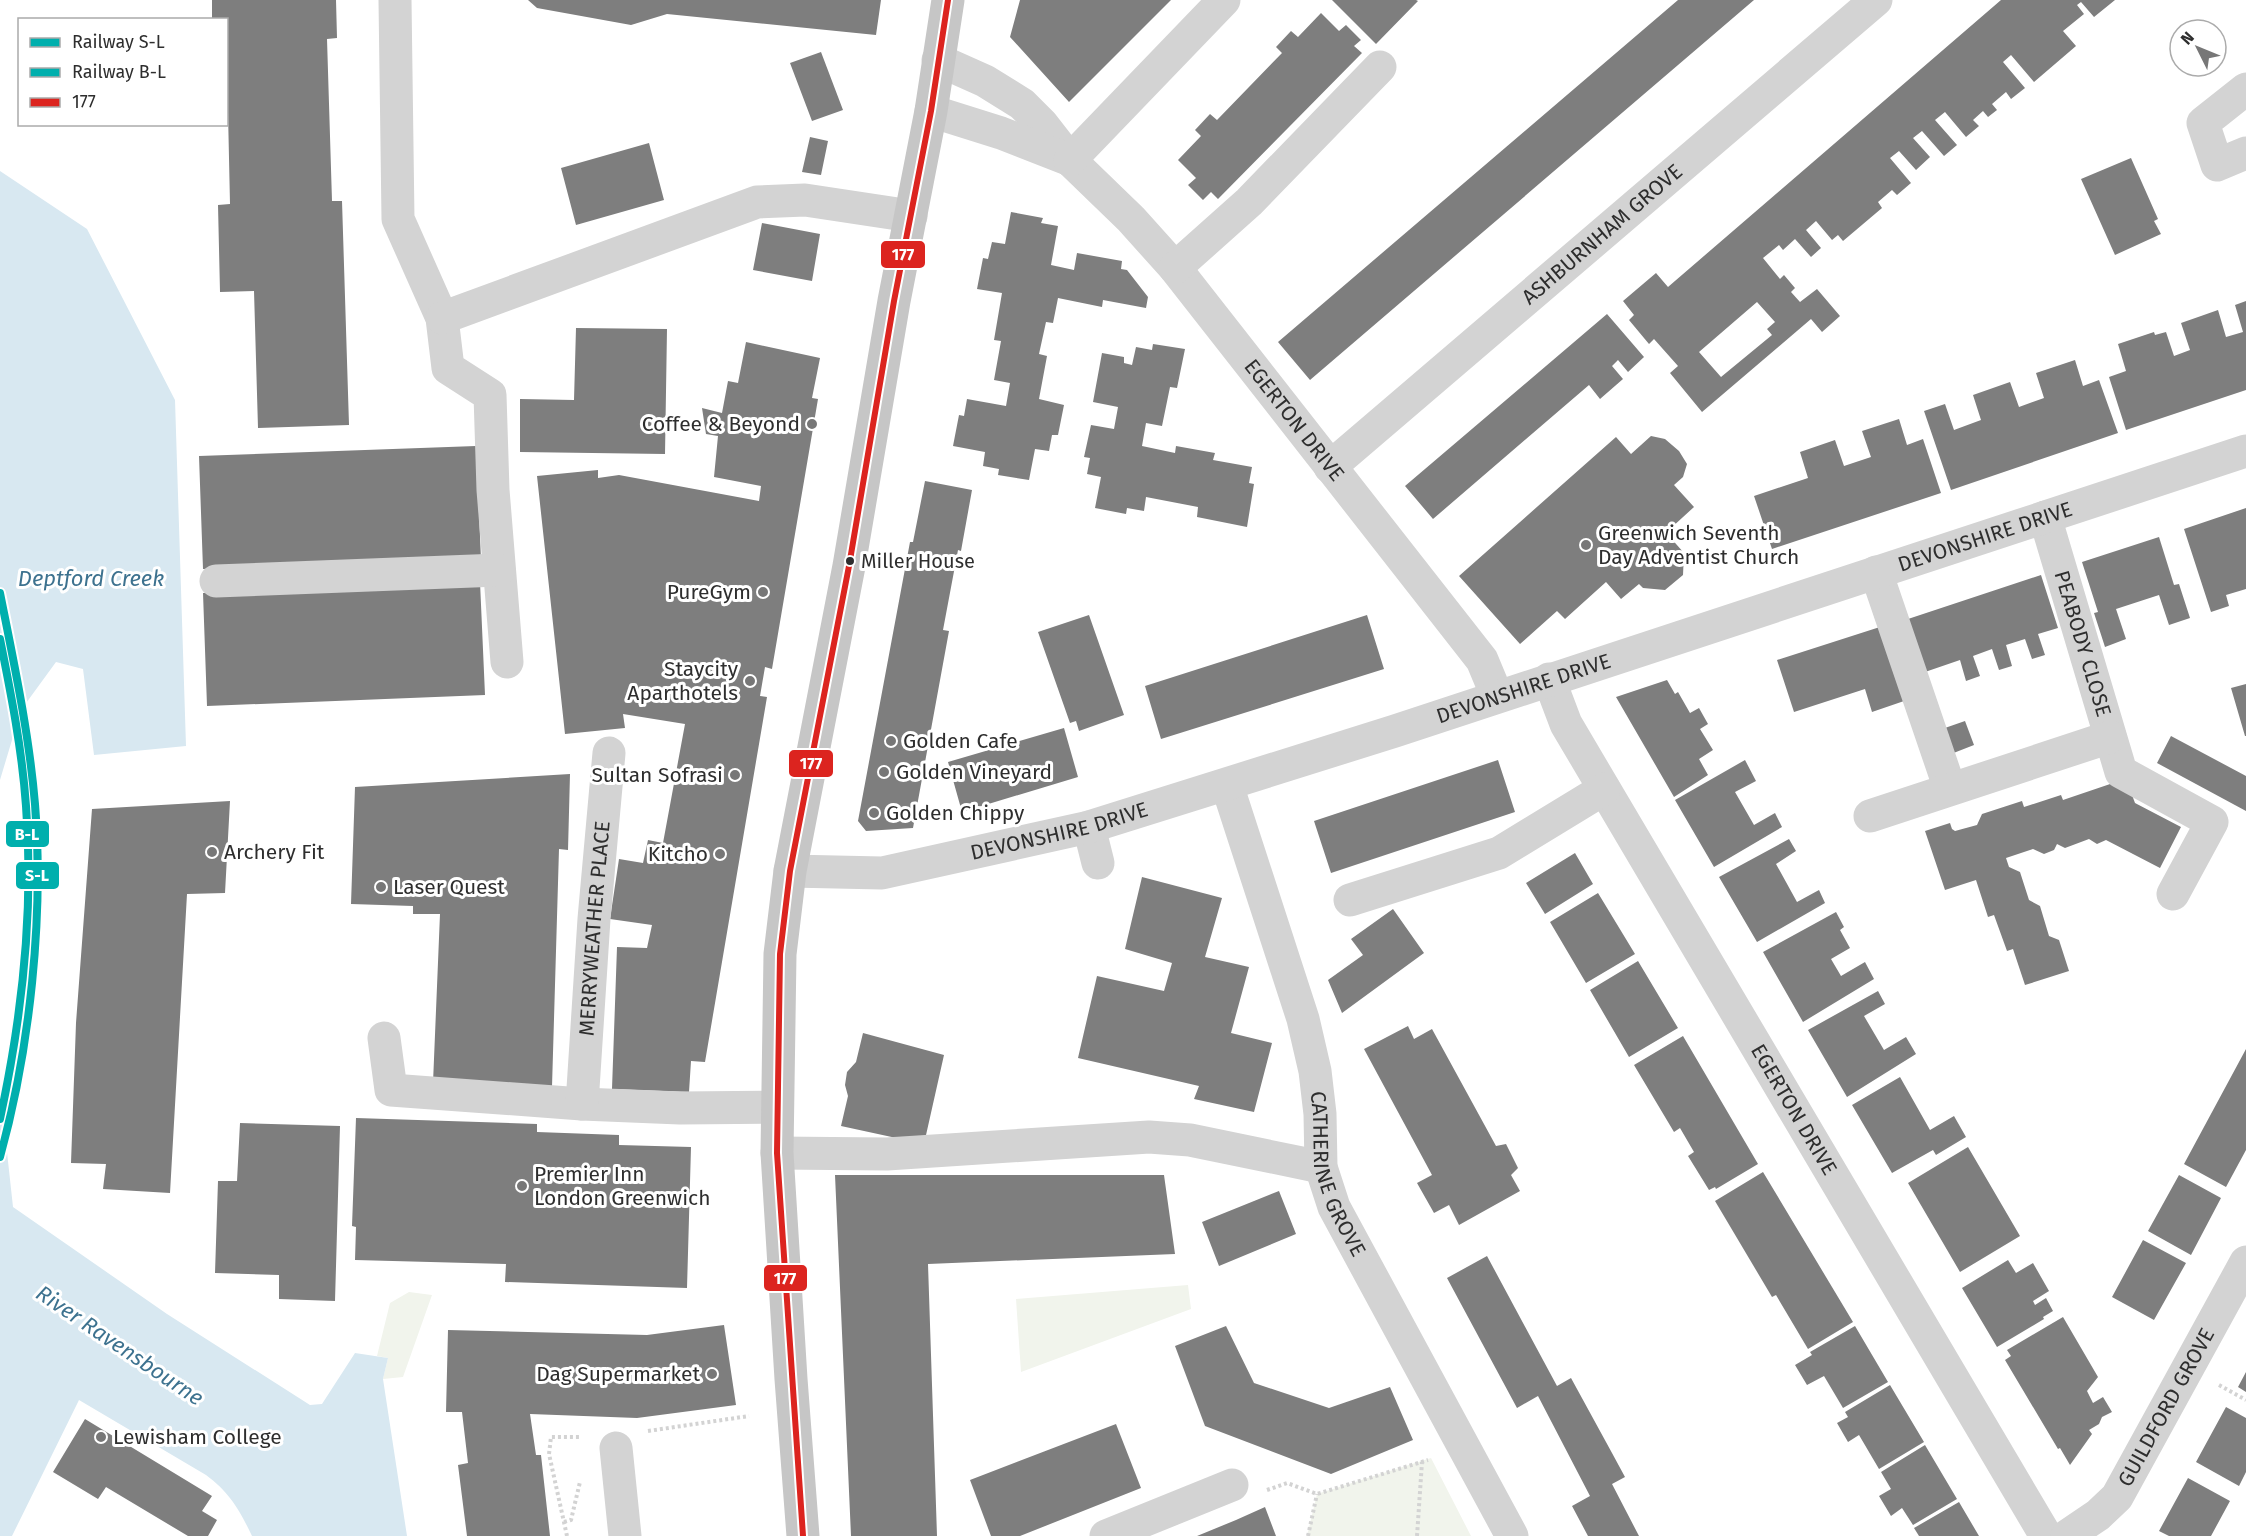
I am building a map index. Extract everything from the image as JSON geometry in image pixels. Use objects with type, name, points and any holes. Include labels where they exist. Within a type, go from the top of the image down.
[{"type":"main road","points":[[803,1536],[777,1153],[780,954],[790,871],[849,566],[894,301],[931,111],[948,0]]},
{"type":"street","points":[[395,0],[398,219],[442,318],[448,368],[490,395],[493,490],[507,662]]},
{"type":"street","points":[[1070,160],[1224,0]]},
{"type":"street","name":"ASHBURNHAM GROVE","points":[[1330,467],[1876,0]]},
{"type":"street","name":"EGERTON DRIVE","points":[[938,60],[985,81],[1022,104],[1042,124],[1070,160],[1131,219],[1174,268],[1482,660],[1497,696]]},
{"type":"street","points":[[1174,268],[1249,202],[1380,67]]},
{"type":"street","points":[[2246,89],[2203,123],[2217,165],[2246,153]]},
{"type":"street","name":"EGERTON DRIVE","points":[[931,111],[1001,133],[1070,160]]},
{"type":"street","points":[[442,318],[757,202],[805,200],[911,216]]},
{"type":"street","name":"DEVONSHIRE DRIVE","points":[[790,871],[882,873],[1089,827],[1227,785],[2246,451]]},
{"type":"street","name":"PEABODY CLOSE","points":[[2045,517],[2121,772],[2212,822],[2173,894]]},
{"type":"street","points":[[216,581],[499,570]]},
{"type":"street","points":[[1876,572],[1950,789]]},
{"type":"street","name":"EGERTON DRIVE","points":[[1549,679],[1566,724],[2046,1536]]},
{"type":"street","points":[[1870,816],[2110,737]]},
{"type":"street","name":"MERRYWEATHER PLACE","points":[[582,1104],[594,920],[609,753]]},
{"type":"street","name":"CATHERINE GROVE","points":[[1227,785],[1302,1018],[1315,1071],[1320,1114],[1321,1167],[1334,1207],[1512,1536]]},
{"type":"street","points":[[1350,900],[1499,853],[1604,789]]},
{"type":"street","points":[[1089,827],[1098,863]]},
{"type":"street","points":[[384,1038],[391,1090],[582,1104],[680,1108],[777,1107]]},
{"type":"street","points":[[777,1153],[887,1154],[1149,1137],[1190,1140],[1321,1167]]},
{"type":"street","name":"GUILDFORD GROVE","points":[[2067,1536],[2098,1515],[2117,1497],[2246,1262]]},
{"type":"street","points":[[616,1448],[626,1536]]},
{"type":"street","points":[[1106,1536],[1232,1485]]},
{"type":"path","points":[[2216,1383],[2246,1400]]},
{"type":"path","points":[[1232,1485],[1256,1493],[1287,1483],[1317,1494],[1431,1458]]},
{"type":"path","points":[[1417,1536],[1422,1462]]},
{"type":"path","points":[[1308,1536],[1317,1494]]},
{"type":"shaded area","points":[[1188,1285],[1191,1309],[1021,1372],[1016,1299]]},
{"type":"shaded area","points":[[409,1292],[432,1295],[403,1377],[383,1379],[388,1358],[377,1356],[390,1303]]},
{"type":"shaded area","points":[[1431,1458],[1471,1536],[1307,1536],[1317,1494]]},
{"type":"water","name":"Deptford Creek","points":[[0,171],[87,229],[175,400],[186,746],[94,755],[83,669],[56,662],[21,710],[0,780]]},
{"type":"water","name":"River Ravensbourne","points":[[0,1088],[13,1207],[167,1314],[310,1405],[322,1404],[355,1353],[388,1358],[383,1379],[407,1536],[252,1536],[233,1502],[206,1475],[79,1400],[12,1536],[0,1536]]},
{"type":"building","points":[[212,0],[336,0],[337,38],[327,39],[332,201],[342,201],[349,425],[258,428],[254,291],[220,292],[218,205],[230,204],[228,18],[212,18]]},
{"type":"building","points":[[528,0],[881,0],[876,35],[667,14],[631,25],[537,8]]},
{"type":"building","points":[[1020,0],[1171,0],[1069,102],[1010,37]]},
{"type":"building","points":[[1332,0],[1416,0],[1418,1],[1376,44]]},
{"type":"building","points":[[1678,0],[1754,0],[1310,380],[1278,342]]},
{"type":"building","points":[[2001,0],[2115,0],[2094,17],[2081,2],[2077,5],[2084,14],[2063,31],[2076,46],[2034,82],[2011,55],[2003,62],[2025,88],[2011,99],[2006,92],[1992,104],[1997,110],[1988,117],[1983,111],[1973,120],[1979,126],[1966,137],[1945,112],[1935,120],[1957,145],[1944,156],[1922,131],[1913,138],[1930,157],[1916,170],[1899,151],[1890,158],[1911,183],[1897,195],[1892,190],[1878,202],[1882,208],[1843,241],[1838,235],[1832,240],[1816,221],[1806,230],[1821,248],[1811,257],[1795,239],[1783,250],[1779,245],[1763,258],[1780,279],[1784,275],[1795,288],[1791,292],[1800,302],[1817,289],[1840,316],[1822,332],[1811,319],[1702,412],[1670,373],[1678,366],[1654,339],[1649,344],[1629,320],[1634,315],[1623,301],[1656,273],[1668,287]],"holes":[[[1757,302],[1775,322],[1767,329],[1772,335],[1721,377],[1699,352]]]},
{"type":"building","points":[[1321,13],[1339,31],[1346,25],[1361,40],[1354,46],[1362,53],[1218,199],[1211,192],[1203,200],[1188,185],[1196,178],[1178,160],[1201,136],[1195,130],[1210,114],[1217,120],[1282,53],[1276,47],[1291,31],[1298,37]]},
{"type":"building","points":[[821,52],[843,110],[812,121],[790,63]]},
{"type":"building","points":[[810,137],[828,141],[821,175],[802,172]]},
{"type":"building","points":[[649,143],[664,200],[576,225],[561,168]]},
{"type":"building","points":[[2131,158],[2158,219],[2154,221],[2161,234],[2115,255],[2081,179]]},
{"type":"building","points":[[1011,212],[1043,218],[1041,223],[1058,226],[1051,265],[1074,270],[1077,253],[1122,261],[1121,269],[1127,270],[1148,297],[1146,308],[1103,300],[1102,307],[1058,298],[1053,323],[1046,322],[1039,354],[1047,356],[1039,399],[1064,405],[1058,435],[1052,435],[1049,451],[1035,449],[1029,480],[998,475],[999,469],[983,466],[985,452],[953,446],[959,415],[964,416],[967,399],[1006,406],[1010,383],[994,380],[1001,341],[994,340],[1002,293],[977,289],[983,258],[988,259],[992,242],[1005,244]]},
{"type":"building","points":[[762,223],[820,234],[812,281],[753,270]]},
{"type":"building","points":[[2246,301],[2246,390],[2126,430],[2109,377],[2126,371],[2118,344],[2154,332],[2155,335],[2166,332],[2174,356],[2190,350],[2181,323],[2218,310],[2226,337],[2243,332],[2235,305]]},
{"type":"building","points":[[1607,314],[1644,357],[1628,372],[1618,360],[1612,366],[1623,379],[1600,399],[1589,385],[1433,519],[1405,486]]},
{"type":"building","points":[[576,328],[667,329],[665,454],[520,452],[520,399],[574,400]]},
{"type":"building","points":[[746,342],[820,358],[812,398],[818,399],[772,669],[765,667],[760,696],[767,697],[705,1062],[691,1061],[689,1092],[612,1089],[617,947],[647,948],[652,925],[610,919],[619,859],[643,863],[648,840],[663,843],[685,724],[623,714],[625,728],[565,734],[537,476],[598,470],[598,478],[619,475],[759,501],[761,486],[714,477],[718,436],[706,434],[702,408],[722,413],[728,381],[738,383]]},
{"type":"building","points":[[1153,344],[1185,349],[1177,388],[1170,387],[1162,426],[1146,423],[1142,446],[1175,453],[1176,446],[1215,453],[1213,460],[1252,467],[1249,483],[1254,484],[1247,527],[1197,517],[1198,507],[1146,497],[1144,511],[1127,508],[1126,514],[1095,508],[1101,477],[1087,474],[1090,458],[1084,457],[1091,425],[1114,429],[1118,407],[1093,402],[1102,353],[1124,357],[1124,363],[1132,365],[1136,347],[1152,350]]},
{"type":"building","points":[[2075,360],[2083,386],[2099,380],[2118,433],[1951,490],[1924,411],[1945,404],[1954,430],[1981,420],[1973,395],[2010,382],[2019,407],[2044,398],[2036,373]]},
{"type":"building","points":[[1899,419],[1907,445],[1923,439],[1941,493],[1772,549],[1754,496],[1808,478],[1800,452],[1835,440],[1844,466],[1871,457],[1862,431]]},
{"type":"building","name":"Greenwich Seventh Day Adventist Church","points":[[1651,436],[1665,439],[1679,451],[1687,464],[1683,477],[1674,485],[1694,507],[1671,528],[1674,532],[1669,536],[1684,553],[1683,575],[1665,590],[1643,588],[1639,584],[1621,599],[1606,582],[1565,619],[1557,611],[1520,644],[1459,576],[1616,437],[1631,454]]},
{"type":"building","points":[[476,446],[481,559],[203,569],[199,456]]},
{"type":"building","points":[[925,481],[972,490],[943,630],[949,631],[913,828],[866,831],[858,821],[910,542],[913,542]]},
{"type":"building","points":[[2246,508],[2246,589],[2226,595],[2229,606],[2211,612],[2184,529]]},
{"type":"building","points":[[2159,537],[2174,585],[2179,584],[2190,618],[2169,625],[2159,595],[2116,609],[2126,639],[2105,647],[2094,613],[2098,612],[2082,562]]},
{"type":"building","points":[[2041,575],[2058,628],[2038,634],[2045,655],[2032,659],[2025,639],[2006,645],[2012,666],[1999,670],[1992,649],[1973,656],[1980,676],[1966,681],[1960,660],[1925,672],[1908,619]]},
{"type":"building","points":[[480,582],[485,695],[207,706],[203,593]]},
{"type":"building","points":[[1089,615],[1124,715],[1079,731],[1076,721],[1070,723],[1038,632]]},
{"type":"building","points":[[1367,615],[1384,669],[1161,739],[1145,686]]},
{"type":"building","points":[[1883,626],[1907,700],[1872,712],[1865,689],[1794,712],[1777,660]]},
{"type":"building","points":[[1667,680],[1675,694],[1678,692],[1690,713],[1699,708],[1708,724],[1700,729],[1713,750],[1699,759],[1708,775],[1674,797],[1616,697]]},
{"type":"building","points":[[2246,684],[2246,736],[2245,736],[2231,688]]},
{"type":"building","points":[[1965,721],[1974,745],[1951,754],[1942,729]]},
{"type":"building","points":[[1064,728],[1078,777],[962,812],[948,762]]},
{"type":"building","points":[[2171,736],[2246,776],[2246,811],[2157,763]]},
{"type":"building","points":[[1498,760],[1515,812],[1331,873],[1314,821]]},
{"type":"building","points":[[1745,760],[1756,781],[1735,792],[1754,825],[1775,813],[1782,827],[1714,867],[1675,800]]},
{"type":"building","points":[[570,774],[568,850],[559,849],[552,1087],[433,1083],[440,914],[413,914],[413,906],[351,904],[355,787]]},
{"type":"building","points":[[2119,781],[2129,787],[2135,803],[2181,827],[2160,868],[2106,840],[2097,844],[2089,839],[2065,848],[2057,844],[2054,850],[2044,854],[2033,849],[2006,858],[2009,867],[2020,872],[2029,900],[2040,906],[2049,936],[2059,940],[2069,971],[2025,985],[2013,949],[2007,951],[1994,915],[1988,917],[1976,880],[1945,890],[1925,831],[1950,823],[1955,831],[1977,825],[1982,814],[2022,801],[2024,807],[2061,795],[2063,800]]},
{"type":"building","points":[[230,801],[225,893],[187,894],[170,1193],[103,1189],[106,1164],[71,1163],[76,1023],[92,809]]},
{"type":"building","points":[[1789,839],[1796,851],[1776,864],[1797,902],[1819,890],[1825,903],[1757,942],[1719,877]]},
{"type":"building","points":[[1575,853],[1593,884],[1545,914],[1526,883]]},
{"type":"building","points":[[1142,877],[1222,898],[1205,957],[1249,967],[1231,1033],[1272,1043],[1254,1112],[1194,1099],[1199,1086],[1078,1058],[1097,976],[1164,991],[1172,963],[1125,949]]},
{"type":"building","points":[[1598,893],[1635,954],[1586,983],[1550,922]]},
{"type":"building","points":[[1393,909],[1424,953],[1342,1013],[1328,980],[1363,955],[1351,939]]},
{"type":"building","points":[[1836,912],[1844,927],[1840,930],[1850,948],[1831,959],[1841,976],[1865,962],[1874,979],[1803,1022],[1763,952]]},
{"type":"building","points":[[1638,961],[1678,1028],[1629,1057],[1590,990]]},
{"type":"building","points":[[1878,991],[1885,1004],[1864,1016],[1884,1050],[1906,1037],[1916,1054],[1847,1097],[1808,1030]]},
{"type":"building","points":[[1408,1026],[1414,1039],[1432,1029],[1496,1146],[1506,1144],[1518,1168],[1511,1175],[1520,1191],[1459,1225],[1449,1205],[1434,1213],[1417,1183],[1432,1175],[1364,1049]]},
{"type":"building","points":[[863,1033],[944,1055],[924,1144],[841,1126],[848,1096],[845,1085],[847,1072],[856,1062]]},
{"type":"building","points":[[1683,1036],[1758,1164],[1716,1189],[1715,1187],[1709,1190],[1688,1156],[1694,1152],[1680,1128],[1674,1132],[1634,1065]]},
{"type":"building","points":[[2246,1049],[2246,1150],[2226,1187],[2184,1164]]},
{"type":"building","points":[[1900,1077],[1930,1130],[1954,1116],[1966,1137],[1936,1155],[1933,1150],[1892,1173],[1852,1105]]},
{"type":"building","name":"Premier Inn London Greenwich","points":[[356,1118],[537,1124],[537,1132],[619,1135],[619,1145],[691,1147],[687,1288],[505,1282],[506,1264],[355,1260],[356,1227],[352,1226]]},
{"type":"building","points":[[240,1123],[340,1126],[335,1301],[279,1299],[279,1275],[215,1273],[218,1181],[237,1181]]},
{"type":"building","points":[[1968,1147],[2020,1236],[1960,1272],[1908,1183]]},
{"type":"building","points":[[1763,1172],[1853,1322],[1808,1349],[1776,1295],[1772,1297],[1715,1201]]},
{"type":"building","points":[[835,1175],[1164,1175],[1175,1254],[928,1264],[937,1536],[851,1536]]},
{"type":"building","points":[[2179,1175],[2221,1198],[2191,1255],[2148,1231]]},
{"type":"building","points":[[1279,1191],[1296,1234],[1219,1266],[1202,1222]]},
{"type":"building","points":[[2143,1240],[2186,1263],[2154,1320],[2112,1297]]},
{"type":"building","points":[[1487,1256],[1557,1386],[1571,1378],[1612,1453],[1625,1477],[1612,1484],[1639,1536],[1588,1536],[1572,1506],[1590,1496],[1538,1396],[1517,1408],[1447,1278]]},
{"type":"building","points":[[2008,1260],[2016,1273],[2033,1263],[2049,1291],[2033,1301],[2035,1305],[2046,1298],[2053,1311],[2043,1317],[2044,1319],[1997,1347],[1962,1288]]},
{"type":"building","points":[[2063,1317],[2098,1377],[2087,1391],[2093,1403],[2103,1397],[2112,1412],[2102,1417],[2099,1424],[2089,1430],[2092,1434],[2070,1465],[2005,1360],[2011,1356],[2007,1350]]},
{"type":"building","points":[[724,1325],[736,1405],[637,1418],[530,1414],[536,1455],[541,1455],[550,1536],[467,1536],[458,1465],[468,1463],[462,1412],[446,1412],[448,1330],[647,1335]]},
{"type":"building","points":[[1226,1326],[1254,1383],[1329,1408],[1390,1387],[1413,1440],[1331,1474],[1205,1426],[1175,1346]]},
{"type":"building","points":[[1855,1326],[1888,1382],[1843,1408],[1824,1376],[1807,1385],[1795,1365],[1812,1355],[1810,1352]]},
{"type":"building","points":[[2246,1372],[2246,1392],[2238,1387]]},
{"type":"building","points":[[1890,1385],[1924,1442],[1879,1469],[1859,1435],[1848,1442],[1837,1423],[1848,1417],[1845,1412]]},
{"type":"building","points":[[2226,1407],[2246,1418],[2246,1472],[2239,1486],[2196,1462]]},
{"type":"building","points":[[85,1419],[212,1496],[202,1511],[217,1520],[208,1536],[188,1536],[106,1487],[98,1499],[53,1472]]},
{"type":"building","points":[[1116,1424],[1141,1488],[1020,1536],[991,1536],[970,1480]]},
{"type":"building","points":[[1925,1445],[1957,1499],[1913,1525],[1902,1508],[1891,1516],[1879,1496],[1891,1489],[1881,1472]]},
{"type":"building","points":[[2188,1478],[2230,1501],[2211,1536],[2169,1536],[2159,1531]]},
{"type":"building","points":[[1959,1502],[1979,1536],[1919,1536],[1914,1528]]},
{"type":"building","points":[[1265,1507],[1276,1536],[1197,1536],[1236,1520]]},
{"type":"rail line","name":"S-L","points":[[0,593],[29,751],[35,804],[38,891],[27,1027],[0,1157]]},
{"type":"rail line","name":"B-L","points":[[0,639],[22,764],[28,845],[27,924],[20,1003],[0,1119]]},
{"type":"transit line","name":"177","points":[[803,1536],[777,1153],[780,954],[790,871],[849,566],[894,301],[931,111],[948,0]]},
{"type":"place","name":"Coffee & Beyond","points":[[812,424]]},
{"type":"place","name":"Greenwich Seventh Day Adventist Church","points":[[1586,545]]},
{"type":"place","name":"Miller House","points":[[850,561]]},
{"type":"place","name":"PureGym","points":[[763,592]]},
{"type":"place","name":"Staycity Aparthotels","points":[[750,681]]},
{"type":"place","name":"Golden Cafe","points":[[891,741]]},
{"type":"place","name":"Golden Vineyard","points":[[884,772]]},
{"type":"place","name":"Sultan Sofrasi","points":[[735,775]]},
{"type":"place","name":"Golden Chippy","points":[[874,813]]},
{"type":"place","name":"Archery Fit","points":[[212,852]]},
{"type":"place","name":"Kitcho","points":[[720,854]]},
{"type":"place","name":"Laser Quest","points":[[381,887]]},
{"type":"place","name":"Premier Inn London Greenwich","points":[[522,1186]]},
{"type":"place","name":"Dag Supermarket","points":[[712,1374]]},
{"type":"place","name":"Lewisham College","points":[[101,1437]]}]
